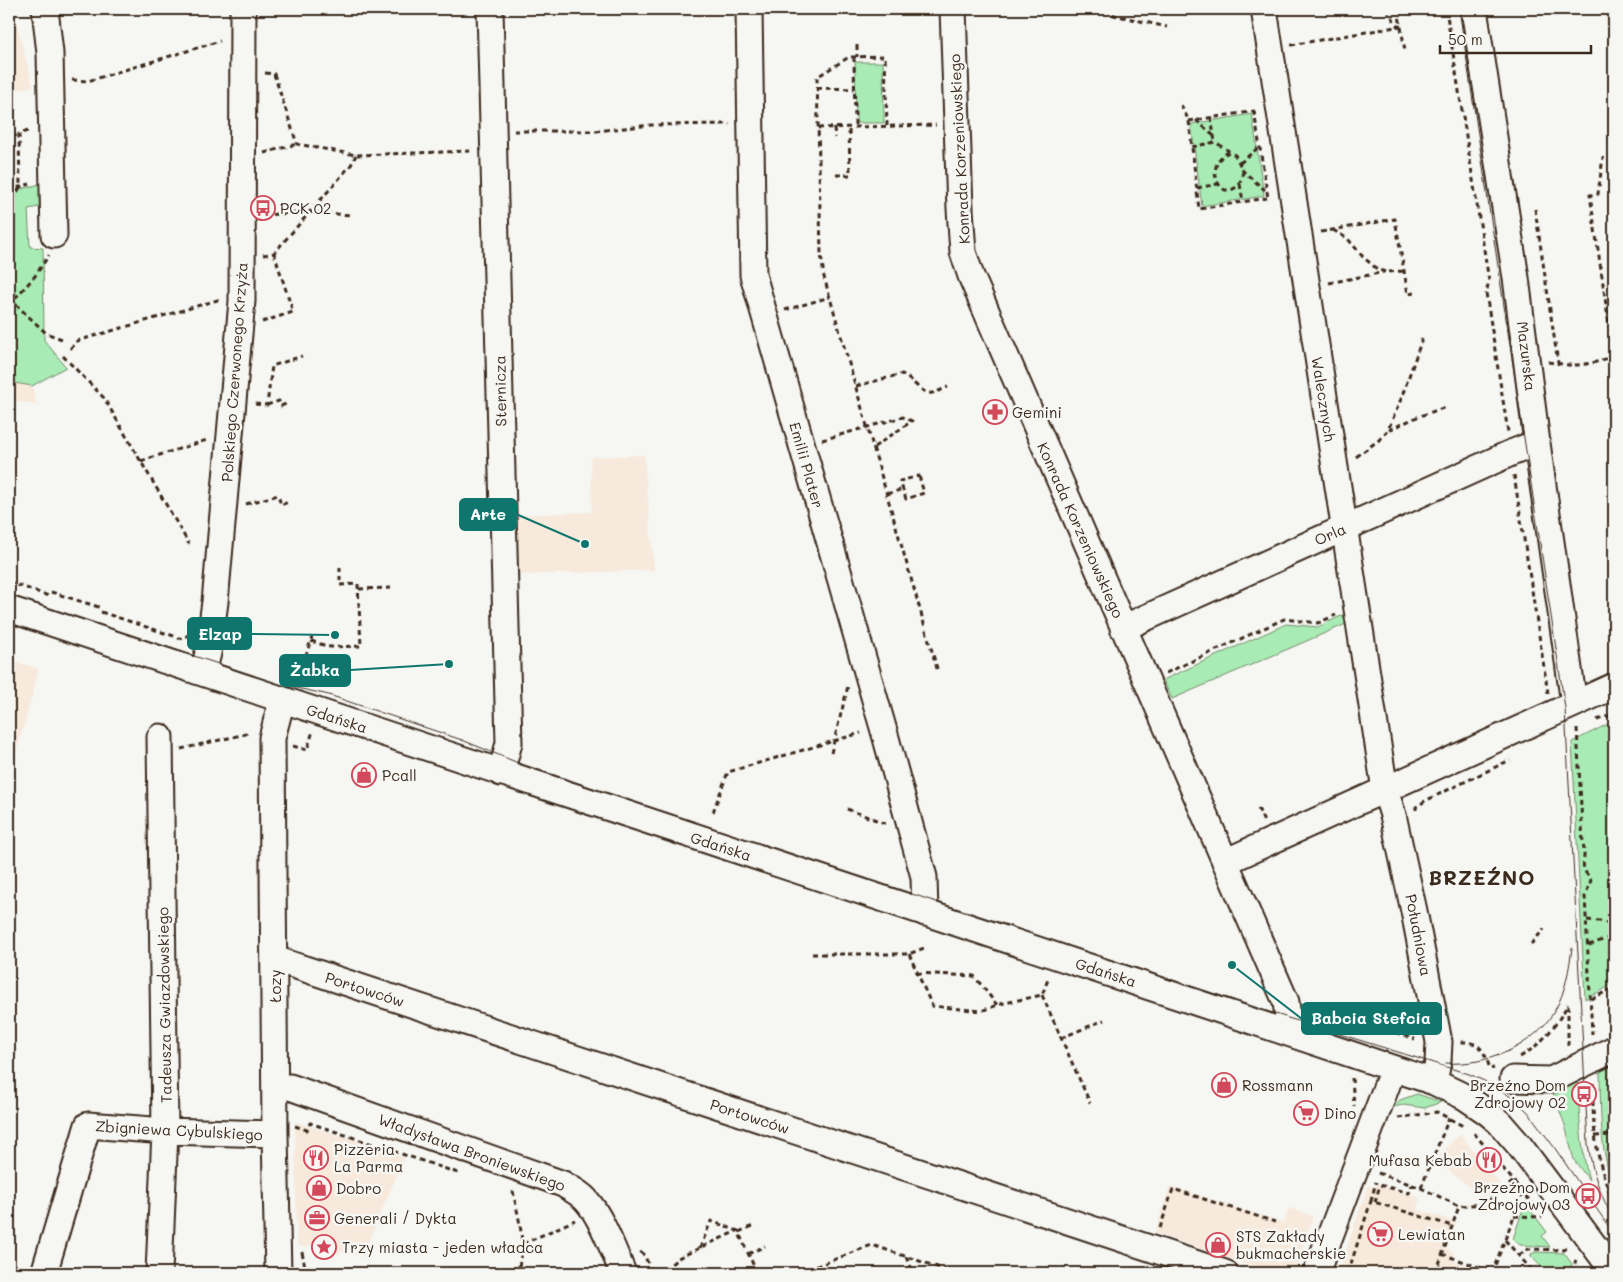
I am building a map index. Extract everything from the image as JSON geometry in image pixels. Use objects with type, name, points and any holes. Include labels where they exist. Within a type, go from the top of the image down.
[{"type":"street","points":[[45,9],[50,53],[53,242]]},
{"type":"street","name":"Polskiego Czerwonego Krzyża","points":[[203,674],[215,602],[242,301],[243,9]]},
{"type":"street","name":"Sternicza","points":[[490,9],[509,743],[501,773]]},
{"type":"street","name":"Emilii Plater","points":[[749,9],[753,275],[924,877],[925,913]]},
{"type":"street","name":"Konrada Korzeniowskiego","points":[[953,9],[963,252],[974,284],[1286,1002],[1288,1018],[1285,1032]]},
{"type":"street","name":"Walecznych","points":[[1264,9],[1385,790]]},
{"type":"street","name":"Mazurska","points":[[1474,9],[1516,278],[1537,443],[1577,711]]},
{"type":"street","name":"Orla","points":[[1123,628],[1344,527],[1537,443]]},
{"type":"street","name":"Gdańska","points":[[9,609],[1434,1082],[1465,1097],[1498,1122],[1519,1145],[1614,1272]]},
{"type":"street","points":[[1225,862],[1385,790],[1577,711],[1607,689]]},
{"type":"street","name":"Łozy","points":[[278,1273],[283,1129],[275,1088],[272,738],[282,700]]},
{"type":"street","name":"Tadeusza Gwiazdowskiego","points":[[159,1273],[165,1131],[161,745]]},
{"type":"street","name":"Południowa","points":[[1385,790],[1393,815],[1414,911],[1439,1042],[1434,1082]]},
{"type":"street","name":"Portowców","points":[[275,959],[1225,1273]]},
{"type":"street","points":[[1509,1068],[1551,1080],[1604,1055]]},
{"type":"street","points":[[1316,1273],[1394,1069]]},
{"type":"street","name":"Władysława Broniewskiego","points":[[275,1088],[290,1087],[563,1184],[577,1192],[591,1206],[624,1273]]},
{"type":"street","name":"Zbigniewa Cybulskiego","points":[[44,1273],[88,1125],[165,1131],[283,1129]]},
{"type":"path","points":[[1105,9],[1114,15],[1167,27]]},
{"type":"path","points":[[1111,9],[1114,15]]},
{"type":"path","points":[[1191,9],[1192,15]]},
{"type":"path","points":[[1387,9],[1400,27]]},
{"type":"path","points":[[1398,9],[1405,51]]},
{"type":"path","points":[[1446,9],[1489,281],[1486,292],[1548,696],[1577,711]]},
{"type":"path","points":[[1270,49],[1400,27]]},
{"type":"path","points":[[67,79],[88,81],[223,40]]},
{"type":"path","points":[[855,127],[854,89],[857,45]]},
{"type":"path","points":[[887,126],[885,56],[849,57],[817,77],[821,254],[824,277],[938,672]]},
{"type":"path","points":[[257,72],[274,74],[297,144]]},
{"type":"path","points":[[817,88],[854,89]]},
{"type":"path","points":[[1181,105],[1189,121],[1199,209],[1275,197]]},
{"type":"path","points":[[1189,121],[1262,110]]},
{"type":"path","points":[[1254,111],[1266,198]]},
{"type":"path","points":[[1211,117],[1216,142],[1235,156],[1243,171],[1265,190]]},
{"type":"path","points":[[1196,120],[1215,136]]},
{"type":"path","points":[[12,137],[52,122]]},
{"type":"path","points":[[512,131],[596,131],[652,125],[731,124]]},
{"type":"path","points":[[818,128],[940,125]]},
{"type":"path","points":[[836,175],[850,175],[850,127]]},
{"type":"path","points":[[834,128],[835,138]]},
{"type":"path","points":[[9,208],[20,186],[19,134]]},
{"type":"path","points":[[1192,147],[1216,142]]},
{"type":"path","points":[[258,155],[297,144],[356,155],[494,151]]},
{"type":"path","points":[[1240,163],[1259,147]]},
{"type":"path","points":[[1229,152],[1222,154],[1219,158],[1216,173],[1218,184],[1225,190],[1231,190],[1240,184]]},
{"type":"path","points":[[256,256],[274,253],[351,165],[356,155]]},
{"type":"path","points":[[1543,361],[1572,365],[1606,360],[1611,357],[1613,352],[1590,195],[1598,194],[1603,157]]},
{"type":"path","points":[[1243,171],[1240,184],[1244,202]]},
{"type":"path","points":[[1197,188],[1218,184]]},
{"type":"path","points":[[1535,209],[1558,363]]},
{"type":"path","points":[[257,216],[308,212],[351,215]]},
{"type":"path","points":[[1319,232],[1395,219],[1408,294],[1415,293]]},
{"type":"path","points":[[1333,230],[1348,239],[1363,257],[1378,270],[1384,272]]},
{"type":"path","points":[[53,242],[35,276],[10,302],[46,332],[62,339]]},
{"type":"path","points":[[260,323],[293,312],[274,253]]},
{"type":"path","points":[[1320,284],[1384,272],[1404,271]]},
{"type":"path","points":[[777,312],[830,297]]},
{"type":"path","points":[[70,349],[78,341],[222,299]]},
{"type":"path","points":[[1353,461],[1358,455],[1379,440],[1388,430],[1422,339]]},
{"type":"path","points":[[63,356],[104,398],[189,544]]},
{"type":"path","points":[[267,405],[272,366],[302,356]]},
{"type":"path","points":[[856,386],[902,374],[926,393],[931,394],[948,387]]},
{"type":"path","points":[[253,404],[267,405],[280,401],[281,406],[286,404]]},
{"type":"path","points":[[1388,430],[1446,407]]},
{"type":"path","points":[[814,442],[903,417],[912,422],[874,447]]},
{"type":"path","points":[[141,461],[209,439]]},
{"type":"path","points":[[918,476],[924,493],[906,499],[903,490],[900,481],[918,476]]},
{"type":"path","points":[[887,494],[903,490]]},
{"type":"path","points":[[241,502],[246,504],[278,495],[281,505],[288,502]]},
{"type":"path","points":[[300,674],[312,639],[330,647],[361,646],[358,584],[340,585],[340,567]]},
{"type":"path","points":[[9,582],[101,610],[183,639],[192,631]]},
{"type":"path","points":[[359,589],[391,588]]},
{"type":"path","points":[[1159,676],[1284,618],[1318,623],[1343,612]]},
{"type":"path","points":[[831,753],[849,679]]},
{"type":"path","points":[[1572,730],[1577,711]]},
{"type":"path","points":[[1577,711],[1585,855],[1584,871],[1591,880],[1586,896],[1591,999],[1604,1055],[1593,1098],[1595,1136],[1601,1168],[1614,1202]]},
{"type":"path","points":[[1592,722],[1614,714]]},
{"type":"path","points":[[288,744],[307,750],[313,730]]},
{"type":"path","points":[[161,745],[258,731]]},
{"type":"path","points":[[713,812],[728,772],[863,733]]},
{"type":"path","points":[[1415,814],[1416,806],[1516,757]]},
{"type":"path","points":[[1258,808],[1266,827]]},
{"type":"path","points":[[848,809],[894,828]]},
{"type":"path","points":[[1587,920],[1614,925]]},
{"type":"path","points":[[1531,944],[1544,929]]},
{"type":"path","points":[[1589,945],[1614,936]]},
{"type":"path","points":[[812,954],[909,954],[924,948]]},
{"type":"path","points":[[909,954],[932,1006],[981,1011],[997,1005],[1042,996]]},
{"type":"path","points":[[917,972],[974,976],[997,1005]]},
{"type":"path","points":[[1051,972],[1042,996],[1090,1103]]},
{"type":"path","points":[[1591,999],[1614,988]]},
{"type":"path","points":[[1458,1034],[1460,1042],[1478,1045],[1484,1050],[1490,1069],[1509,1068],[1546,1037],[1568,1004],[1568,1072]]},
{"type":"path","points":[[1061,1038],[1104,1020]]},
{"type":"path","points":[[1363,1032],[1370,1027],[1378,1026],[1418,1040]]},
{"type":"path","points":[[1389,1120],[1437,1112],[1472,1130],[1548,1224]]},
{"type":"path","points":[[1421,1188],[1449,1118]]},
{"type":"path","points":[[283,1129],[308,1130],[310,1123],[467,1176]]},
{"type":"path","points":[[1595,1136],[1614,1135]]},
{"type":"path","points":[[1370,1170],[1421,1188],[1459,1206],[1484,1204],[1514,1181]]},
{"type":"path","points":[[1373,1201],[1376,1185]]},
{"type":"path","points":[[1348,1273],[1380,1185],[1409,1193],[1412,1185]]},
{"type":"path","points":[[504,1188],[522,1194]]},
{"type":"path","points":[[1160,1230],[1173,1189],[1275,1222]]},
{"type":"path","points":[[513,1191],[523,1244],[522,1257],[517,1273]]},
{"type":"path","points":[[1442,1254],[1493,1272],[1523,1192]]},
{"type":"path","points":[[1373,1201],[1452,1226]]},
{"type":"path","points":[[1436,1273],[1459,1206]]},
{"type":"path","points":[[1514,1216],[1542,1216]]},
{"type":"path","points":[[523,1244],[580,1218]]},
{"type":"path","points":[[700,1248],[711,1221],[738,1231],[757,1273]]},
{"type":"path","points":[[656,1273],[665,1269],[680,1257],[755,1225]]},
{"type":"path","points":[[1505,1240],[1534,1273]]},
{"type":"path","points":[[799,1273],[872,1245],[954,1273]]},
{"type":"path","points":[[748,1254],[765,1246]]},
{"type":"path","points":[[1519,1256],[1528,1249],[1564,1250],[1565,1246],[1581,1267]]},
{"type":"path","points":[[906,1257],[914,1273]]},
{"type":"path","points":[[1572,1273],[1576,1260]]},
{"type":"path","points":[[1474,1273],[1476,1266]]},
{"type":"shaded area","points":[[9,9],[13,9],[33,86],[14,91],[9,71]]},
{"type":"shaded area","points":[[1603,9],[1614,9],[1614,39],[1610,41]]},
{"type":"shaded area","points":[[9,382],[32,386],[36,404],[9,400]]},
{"type":"shaded area","points":[[644,455],[654,570],[519,575],[517,515],[592,512],[591,457]]},
{"type":"shaded area","points":[[9,660],[39,669],[9,779]]},
{"type":"shaded area","points":[[295,1122],[353,1139],[404,1158],[362,1257],[340,1251],[338,1254],[308,1245],[307,1248],[297,1245]]},
{"type":"shaded area","points":[[1460,1134],[1500,1184],[1484,1198],[1435,1160]]},
{"type":"shaded area","points":[[1377,1184],[1420,1198],[1417,1209],[1456,1222],[1446,1249],[1454,1252],[1451,1260],[1484,1271],[1484,1273],[1333,1273],[1336,1264],[1341,1265],[1368,1185],[1375,1188]]},
{"type":"shaded area","points":[[1170,1186],[1284,1223],[1289,1208],[1313,1216],[1295,1273],[1271,1273],[1155,1233]]},
{"type":"green space","points":[[855,62],[883,62],[884,123],[856,123]]},
{"type":"green space","points":[[1252,114],[1264,196],[1202,206],[1191,124]]},
{"type":"green space","points":[[44,183],[45,206],[28,209],[30,247],[43,248],[44,340],[66,367],[32,386],[9,382],[9,192]]},
{"type":"green space","points":[[1343,615],[1346,624],[1172,699],[1163,680],[1286,624],[1318,627]]},
{"type":"green space","points":[[1614,721],[1614,984],[1585,999],[1572,742]]},
{"type":"green space","points":[[1614,1065],[1614,1187],[1603,1145],[1600,1072]]},
{"type":"green space","points":[[1578,1076],[1582,1142],[1589,1180],[1574,1160],[1565,1125],[1551,1088]]},
{"type":"green space","points":[[1417,1094],[1441,1102],[1425,1108],[1403,1105],[1393,1107],[1400,1100]]},
{"type":"green space","points":[[1525,1203],[1547,1232],[1542,1236],[1550,1247],[1520,1245],[1513,1239]]},
{"type":"green space","points":[[1535,1252],[1564,1253],[1572,1264],[1569,1273],[1547,1273],[1531,1256]]},
{"type":"tram line","points":[[1459,9],[1565,708],[1588,1144],[1597,1183],[1614,1219]]},
{"type":"tram line","points":[[9,595],[279,684],[329,695],[462,740],[533,769],[1288,1018],[1469,1074],[1497,1087],[1528,1112],[1614,1234]]},
{"type":"tram line","points":[[1446,1063],[1477,1061],[1493,1057],[1508,1052],[1535,1034],[1546,1023],[1559,1003],[1566,980],[1572,948]]},
{"type":"place","name":"PCK 02","points":[[263,208]]},
{"type":"place","name":"Gemini","points":[[995,412]]},
{"type":"place","name":"Arte","points":[[585,544]]},
{"type":"place","name":"Elzap","points":[[335,635]]},
{"type":"place","name":"Żabka","points":[[449,664]]},
{"type":"place","name":"Pcall","points":[[364,775]]},
{"type":"place","name":"Babcia Stefcia","points":[[1232,965]]},
{"type":"place","name":"Rossmann","points":[[1224,1085]]},
{"type":"place","name":"Brzeźno Dom Zdrojowy 02","points":[[1584,1094]]},
{"type":"place","name":"Dino","points":[[1306,1113]]},
{"type":"place","name":"Pizzeria La Parma","points":[[316,1158]]},
{"type":"place","name":"Mufasa Kebab","points":[[1489,1160]]},
{"type":"place","name":"Dobro","points":[[319,1188]]},
{"type":"place","name":"Brzeźno Dom Zdrojowy 03","points":[[1588,1196]]},
{"type":"place","name":"Generali / Dykta","points":[[317,1218]]},
{"type":"place","name":"Lewiatan","points":[[1380,1234]]},
{"type":"place","name":"STS Zakłady bukmacherskie","points":[[1218,1245]]},
{"type":"place","name":"Trzy miasta - jeden władca","points":[[324,1247]]},
{"type":"district","name":"BRZEŹNO","points":[[1482,877]]}]
